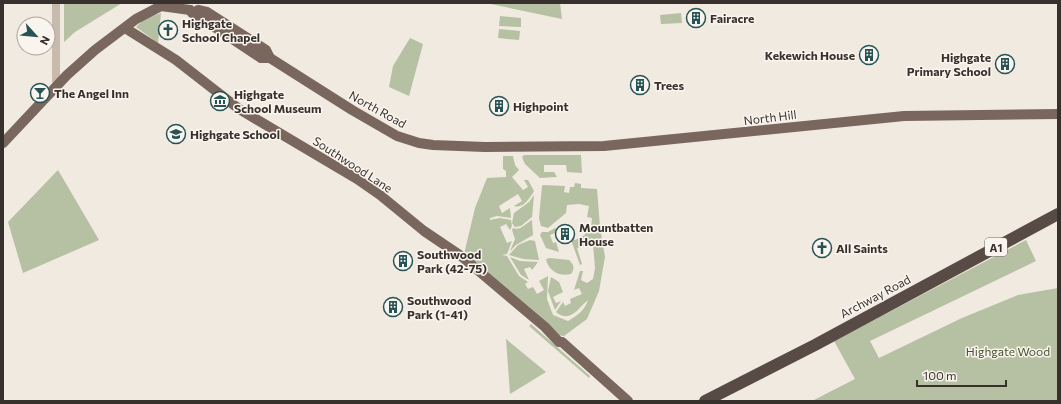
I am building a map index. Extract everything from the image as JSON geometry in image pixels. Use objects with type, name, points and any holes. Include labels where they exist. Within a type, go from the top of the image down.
[{"type":"highway","name":"Archway Road","points":[[705,401],[834,335],[1058,214]]},
{"type":"main road","name":"North Road","points":[[161,5],[196,8],[207,12],[266,50],[270,58],[352,110],[397,136],[419,143],[433,145],[485,147]]},
{"type":"main road","points":[[3,143],[67,75],[95,50],[148,12],[161,5]]},
{"type":"main road","name":"Southwood Lane","points":[[125,28],[176,60],[240,108],[369,188],[424,231],[461,256],[628,401]]},
{"type":"main road","name":"North Hill","points":[[485,147],[604,146],[904,116],[1058,114]]},
{"type":"street","points":[[56,3],[56,81],[59,84]]},
{"type":"street","points":[[57,60],[67,75]]},
{"type":"green space","points":[[64,3],[122,3],[75,32],[64,42]]},
{"type":"green space","points":[[486,3],[560,3],[562,19]]},
{"type":"green space","points":[[161,13],[158,43],[136,27],[144,19]]},
{"type":"green space","points":[[681,13],[682,23],[661,24],[660,15]]},
{"type":"green space","points":[[500,16],[521,18],[521,27],[499,26]]},
{"type":"green space","points":[[499,29],[520,31],[519,40],[498,38]]},
{"type":"green space","points":[[410,38],[423,44],[409,96],[389,87],[393,66]]},
{"type":"green space","points":[[524,155],[581,155],[582,173],[567,172],[566,165],[544,165],[544,172],[554,172],[557,177],[540,178],[525,164],[522,157]]},
{"type":"green space","points":[[503,156],[513,156],[515,165],[519,170],[512,177],[523,190],[528,187],[524,180],[528,180],[534,191],[526,202],[520,206],[514,206],[522,201],[518,194],[499,206],[502,213],[510,208],[511,218],[497,216],[490,218],[490,220],[500,218],[511,220],[512,226],[510,230],[506,224],[500,227],[507,243],[512,241],[507,254],[502,255],[507,256],[519,276],[528,282],[525,284],[528,289],[533,287],[537,294],[544,290],[539,281],[548,276],[547,299],[553,315],[568,321],[585,307],[588,300],[570,316],[561,315],[556,312],[563,302],[565,306],[571,303],[570,299],[582,294],[579,288],[574,290],[580,271],[583,271],[581,280],[587,283],[593,279],[595,268],[593,244],[577,248],[582,264],[580,265],[570,237],[575,240],[585,235],[585,227],[591,228],[592,218],[587,217],[589,206],[579,204],[567,205],[566,213],[548,228],[541,226],[539,218],[542,186],[565,186],[564,192],[569,193],[570,187],[574,187],[575,183],[581,184],[581,188],[597,189],[600,227],[605,257],[599,291],[587,319],[564,336],[557,335],[464,254],[475,208],[487,178],[506,177],[506,171],[503,169]]},
{"type":"green space","points":[[58,170],[99,240],[23,273],[8,222]]},
{"type":"green space","points":[[534,195],[532,217],[521,226],[515,227],[512,223],[514,213],[529,202]]},
{"type":"green space","points":[[532,220],[533,235],[516,245],[510,251],[515,239],[512,230],[513,228],[521,228]]},
{"type":"green space","points":[[555,228],[560,231],[550,235],[553,243],[556,242],[559,252],[546,248],[540,235],[542,232],[548,232]]},
{"type":"green space","points":[[530,240],[535,241],[539,260],[523,259],[509,255],[518,245]]},
{"type":"green space","name":"Highgate Wood","points":[[1026,240],[1036,261],[870,341],[879,358],[962,318],[1018,295],[1058,288],[1058,401],[812,401],[855,379],[834,341]]},
{"type":"green space","points":[[510,257],[520,261],[538,262],[532,270],[530,267],[524,269],[529,280],[521,275]]},
{"type":"green space","points":[[546,259],[569,260],[573,267],[571,274],[563,275],[552,270]]},
{"type":"green space","points":[[551,277],[559,282],[563,292],[553,297],[556,303],[561,301],[555,310],[548,291]]},
{"type":"green space","points":[[531,324],[590,376],[589,378],[529,326]]},
{"type":"green space","points":[[506,339],[546,372],[510,394]]},
{"type":"place","name":"Fairacre","points":[[696,18]]},
{"type":"place","name":"Highgate School Chapel","points":[[168,30]]},
{"type":"place","name":"Kekewich House","points":[[869,55]]},
{"type":"place","name":"Highgate Primary School","points":[[1005,64]]},
{"type":"place","name":"Trees","points":[[640,85]]},
{"type":"place","name":"The Angel Inn","points":[[40,93]]},
{"type":"place","name":"Highgate School Museum","points":[[220,101]]},
{"type":"place","name":"Highpoint","points":[[499,106]]},
{"type":"place","name":"Highgate School","points":[[176,134]]},
{"type":"place","name":"Mountbatten House","points":[[565,234]]},
{"type":"place","name":"All Saints","points":[[822,248]]},
{"type":"place","name":"Southwood Park (42-75)","points":[[403,261]]},
{"type":"place","name":"Southwood Park (1-41)","points":[[393,307]]}]
